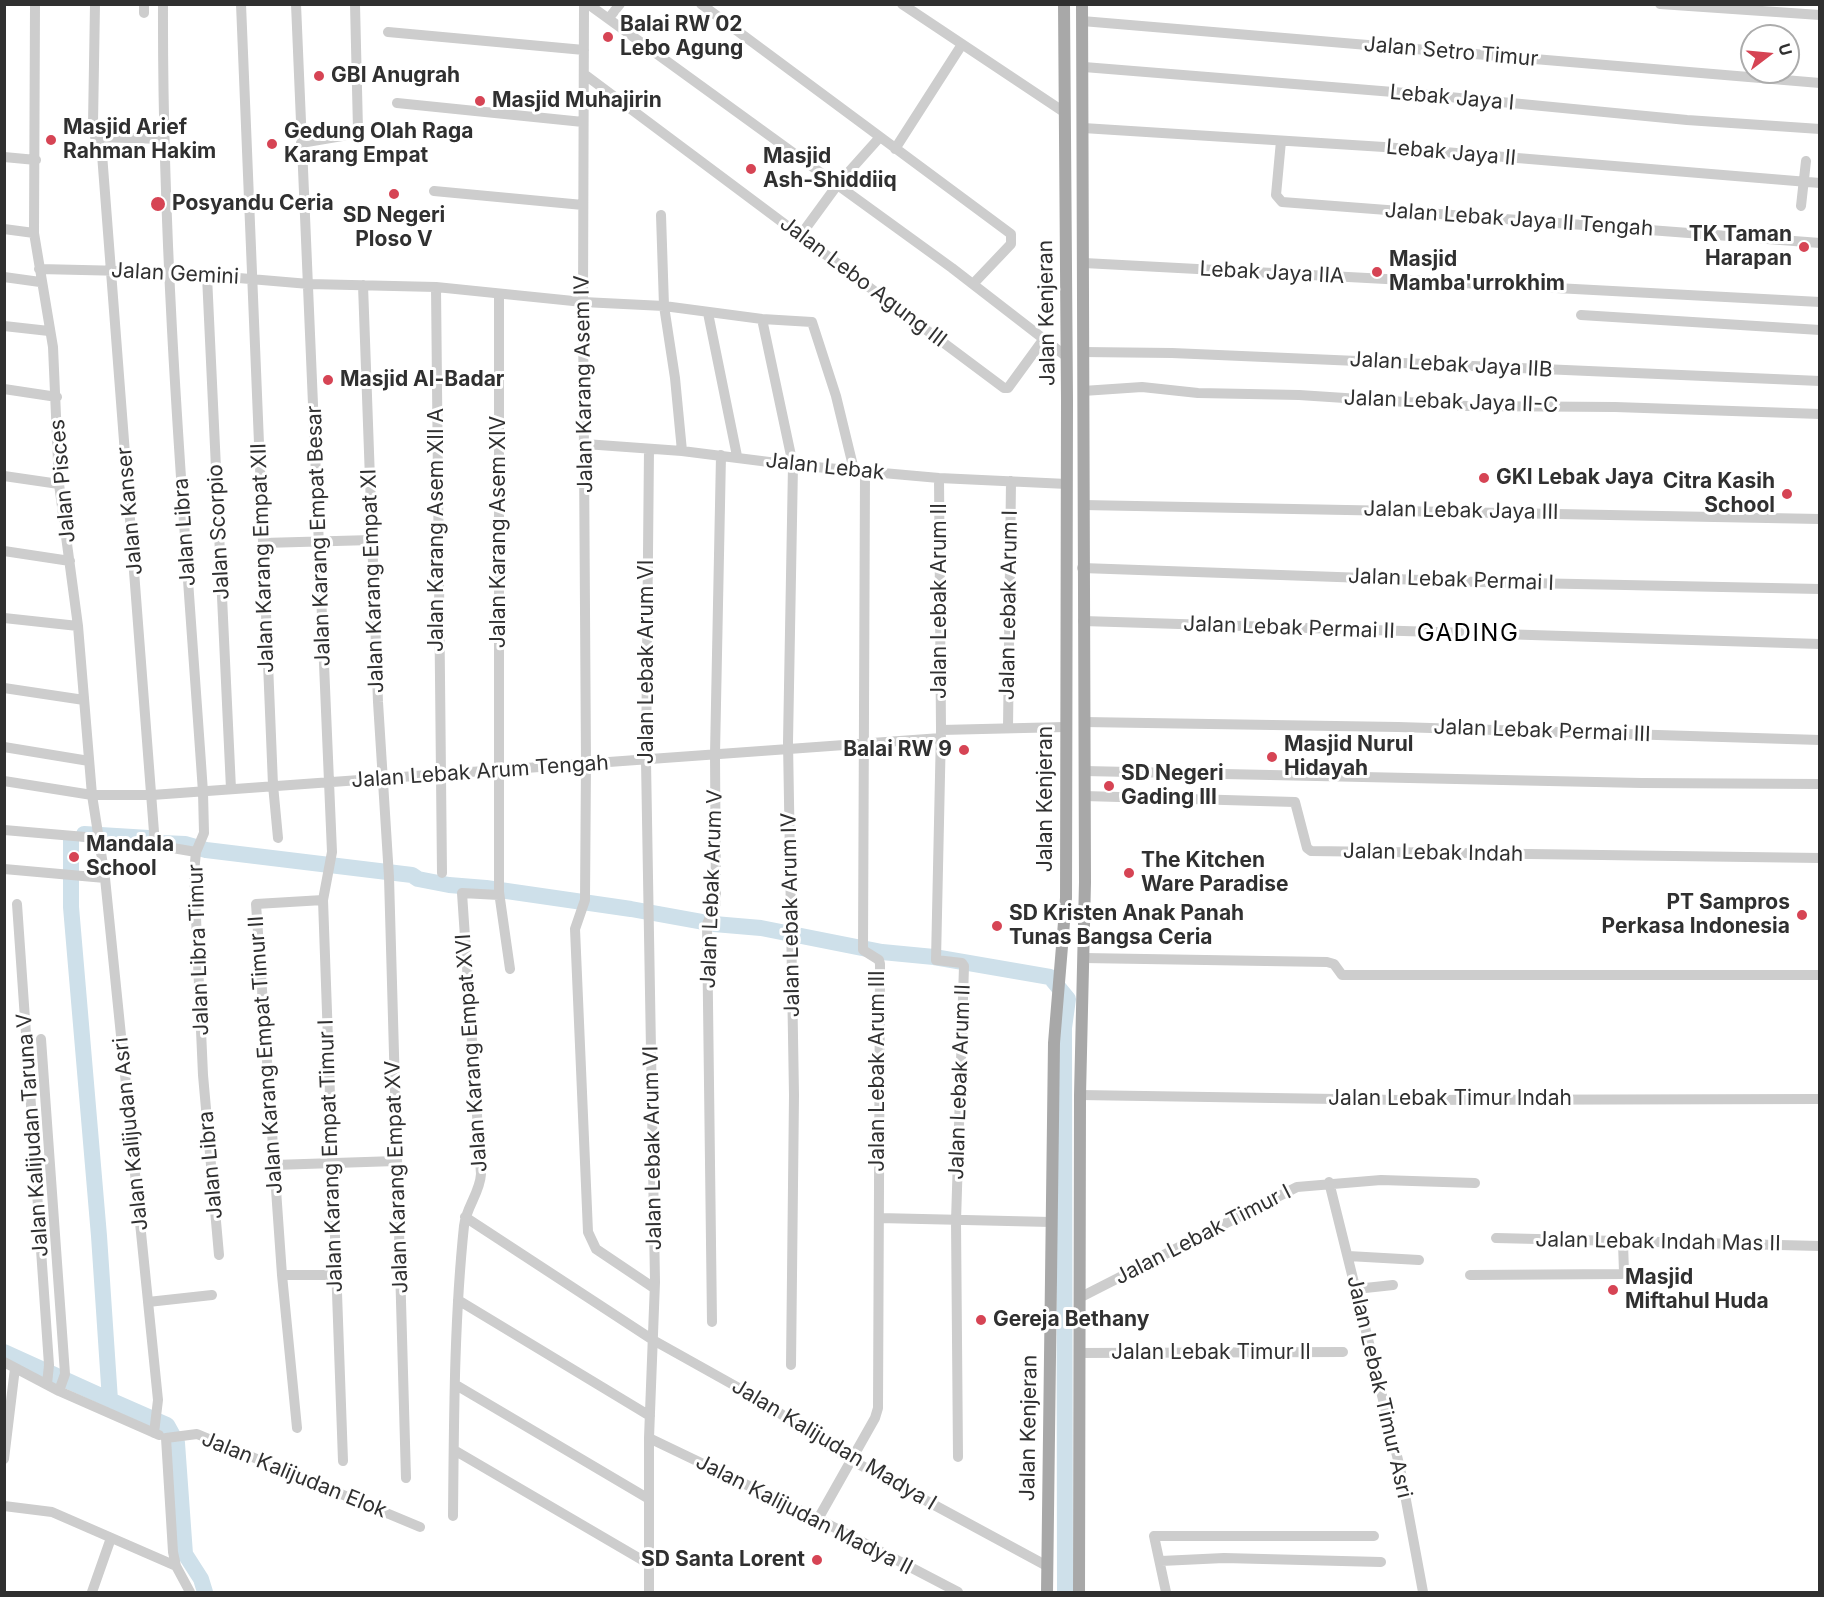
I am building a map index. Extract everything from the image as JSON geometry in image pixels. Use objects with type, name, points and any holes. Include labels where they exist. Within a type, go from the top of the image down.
[{"type":"main road","name":"Jalan Kenjeran","points":[[1047,1593],[1054,1043],[1066,898],[1067,357],[1064,4]]},
{"type":"main road","name":"Jalan Kenjeran","points":[[1079,1593],[1080,1095],[1084,958],[1082,568],[1084,67],[1082,4]]},
{"type":"main road","points":[[1066,646],[1083,646]]},
{"type":"main road","points":[[1066,670],[1083,669]]},
{"type":"street","name":"Jalan Pisces","points":[[35,4],[34,233],[57,397],[59,484],[78,626],[97,835]]},
{"type":"street","name":"Jalan Kanser","points":[[95,4],[95,137],[102,154],[155,840],[156,846],[198,848]]},
{"type":"street","name":"Jalan Libra","points":[[164,4],[163,140],[168,272],[203,792]]},
{"type":"street","name":"Jalan Karang Empat XII","points":[[242,4],[251,278],[273,785],[278,838]]},
{"type":"street","name":"Jalan Karang Empat Besar","points":[[296,4],[320,541],[331,861]]},
{"type":"street","points":[[301,143],[354,134],[358,130],[355,4]]},
{"type":"street","points":[[586,4],[609,18],[838,184],[1067,357]]},
{"type":"street","name":"Jalan Karang Asem IV","points":[[586,4],[583,122],[586,763]]},
{"type":"street","points":[[609,18],[620,4]]},
{"type":"street","points":[[701,4],[1011,234],[1011,244],[973,284]]},
{"type":"street","points":[[902,4],[961,46],[1064,112]]},
{"type":"street","points":[[1660,4],[1820,15]]},
{"type":"street","name":"Jalan Setro Timur","points":[[1082,21],[1820,83]]},
{"type":"street","points":[[388,32],[584,50]]},
{"type":"street","points":[[895,149],[961,46]]},
{"type":"street","name":"Lebak Jaya I","points":[[1084,67],[1418,94],[1688,120],[1820,129]]},
{"type":"street","name":"Jalan Lebo Agung III","points":[[584,74],[1004,388],[1008,388],[1043,340]]},
{"type":"street","points":[[397,103],[583,122]]},
{"type":"street","name":"Lebak Jaya II","points":[[1083,128],[1820,183]]},
{"type":"street","points":[[95,137],[163,140]]},
{"type":"street","points":[[800,236],[838,184],[880,137]]},
{"type":"street","name":"Jalan Lebak Jaya II Tengah","points":[[1281,141],[1276,195],[1278,200],[1287,203],[1820,243]]},
{"type":"street","points":[[4,157],[36,160]]},
{"type":"street","points":[[1801,207],[1806,161]]},
{"type":"street","points":[[434,191],[583,205]]},
{"type":"street","points":[[661,215],[664,306],[675,378],[682,451]]},
{"type":"street","points":[[4,230],[34,233]]},
{"type":"street","name":"Lebak Jaya IIA","points":[[1083,263],[1820,302]]},
{"type":"street","name":"Jalan Gemini","points":[[39,269],[168,272],[309,284]]},
{"type":"street","name":"Jalan Scorpio","points":[[207,276],[231,789]]},
{"type":"street","points":[[4,277],[40,282]]},
{"type":"street","points":[[309,284],[436,287],[583,302],[664,306],[762,319]]},
{"type":"street","name":"Jalan Karang Empat XI","points":[[363,285],[381,779],[388,872]]},
{"type":"street","name":"Jalan Karang Asem XII A","points":[[436,287],[439,774],[442,873]]},
{"type":"street","name":"Jalan Karang Asem XIV","points":[[499,771],[500,294]]},
{"type":"street","points":[[708,313],[737,456]]},
{"type":"street","points":[[1581,315],[1820,330]]},
{"type":"street","name":"Jalan Lebak Arum III","points":[[762,319],[810,321],[815,327],[859,471],[863,947],[879,960],[880,964],[877,1412],[818,1519]]},
{"type":"street","name":"Jalan Lebak Arum IV","points":[[762,319],[793,465],[789,749],[794,1106],[790,1365]]},
{"type":"street","points":[[4,326],[49,331]]},
{"type":"street","name":"Jalan Lebak Jaya IIB","points":[[1083,352],[1172,353],[1820,381]]},
{"type":"street","name":"Jalan Lebak Jaya II-C","points":[[1083,391],[1142,387],[1198,393],[1299,395],[1467,406],[1637,408],[1820,414]]},
{"type":"street","points":[[4,389],[57,397]]},
{"type":"street","name":"Jalan Lebak","points":[[585,444],[737,456],[793,465],[939,478],[1067,484]]},
{"type":"street","name":"Jalan Lebak Arum VI","points":[[649,449],[646,761],[654,1288]]},
{"type":"street","name":"Jalan Lebak Arum V","points":[[712,1322],[708,922],[716,903],[715,754],[721,455]]},
{"type":"street","points":[[4,476],[59,484]]},
{"type":"street","name":"Jalan Lebak Arum II","points":[[939,478],[941,734],[936,959],[962,963],[964,966],[956,1221],[958,1457]]},
{"type":"street","name":"Jalan Lebak Arum I","points":[[1008,728],[1011,481]]},
{"type":"street","name":"Jalan Lebak Jaya III","points":[[1083,505],[1820,519]]},
{"type":"street","points":[[263,543],[372,540]]},
{"type":"street","points":[[4,551],[70,561]]},
{"type":"street","name":"Jalan Lebak Permai I","points":[[1082,568],[1479,582],[1820,589]]},
{"type":"street","points":[[4,618],[78,626]]},
{"type":"street","name":"Jalan Lebak Permai II","points":[[1083,621],[1820,644]]},
{"type":"street","points":[[4,688],[84,700]]},
{"type":"street","name":"Jalan Lebak Permai III","points":[[1084,722],[1398,727],[1820,740]]},
{"type":"street","name":"Jalan Lebak Arum Tengah","points":[[4,781],[92,795],[152,795],[586,763],[646,761],[1008,728],[1065,727]]},
{"type":"street","points":[[4,747],[89,760]]},
{"type":"street","name":"Jalan Lebak Arum VI","points":[[586,763],[584,903],[575,929],[588,1232],[596,1249],[654,1288]]},
{"type":"street","points":[[499,771],[499,891],[510,969]]},
{"type":"street","points":[[1084,771],[1642,783],[1820,784]]},
{"type":"street","name":"Jalan Libra Timur","points":[[203,792],[204,833],[198,848],[194,873],[203,1075]]},
{"type":"street","name":"Jalan Lebak Indah","points":[[1084,796],[1295,802],[1307,848],[1311,851],[1820,858]]},
{"type":"street","points":[[4,830],[97,835]]},
{"type":"street","name":"Jalan Kalijudan Asri","points":[[97,835],[105,878],[148,1302],[156,1424]]},
{"type":"street","name":"Jalan Karang Empat Timur I","points":[[331,861],[322,900],[334,1275],[343,1461]]},
{"type":"street","points":[[4,869],[105,878]]},
{"type":"street","name":"Jalan Karang Empat XV","points":[[388,872],[406,1478]]},
{"type":"street","name":"Jalan Karang Empat XVI","points":[[453,1516],[458,1300],[465,1217],[478,1190],[481,1174],[462,893],[499,891]]},
{"type":"street","name":"Jalan Karang Empat Timur II","points":[[297,1428],[282,1275],[255,904],[322,900]]},
{"type":"street","name":"Jalan Kalijudan Taruna V","points":[[17,904],[50,1365],[47,1381]]},
{"type":"street","points":[[1084,958],[1327,962],[1334,964],[1342,975],[1820,975]]},
{"type":"street","points":[[40,1039],[64,1374],[60,1389]]},
{"type":"street","name":"Jalan Libra","points":[[203,1075],[219,1255]]},
{"type":"street","name":"Jalan Lebak Timur Indah","points":[[1080,1095],[1401,1100],[1820,1099]]},
{"type":"street","points":[[274,1165],[396,1161]]},
{"type":"street","name":"Jalan Lebak Timur I","points":[[1079,1298],[1293,1189],[1329,1182],[1381,1180],[1475,1183]]},
{"type":"street","name":"Jalan Lebak Timur Asri","points":[[1329,1182],[1400,1468],[1423,1593]]},
{"type":"street","name":"Jalan Kalijudan Madya I","points":[[465,1217],[653,1340],[755,1397],[851,1460],[1047,1566]]},
{"type":"street","points":[[879,1218],[1051,1222]]},
{"type":"street","name":"Jalan Lebak Indah Mas II","points":[[1496,1238],[1623,1243],[1820,1246]]},
{"type":"street","points":[[1470,1275],[1622,1274],[1624,1272],[1623,1243]]},
{"type":"street","points":[[1347,1256],[1419,1260]]},
{"type":"street","points":[[282,1275],[334,1275]]},
{"type":"street","points":[[1356,1289],[1393,1285]]},
{"type":"street","points":[[649,1593],[650,1416],[654,1288]]},
{"type":"street","points":[[148,1302],[212,1295]]},
{"type":"street","points":[[458,1300],[650,1416]]},
{"type":"street","name":"Jalan Lebak Timur II","points":[[1079,1353],[1343,1352]]},
{"type":"street","points":[[4,1362],[60,1389],[156,1424],[169,1438],[171,1540],[176,1566],[190,1593]]},
{"type":"street","points":[[4,1459],[15,1368]]},
{"type":"street","points":[[456,1385],[649,1499]]},
{"type":"street","name":"Jalan Kalijudan Elok","points":[[169,1438],[197,1434],[420,1527]]},
{"type":"street","name":"Jalan Kalijudan Madya II","points":[[650,1438],[818,1519],[958,1593]]},
{"type":"street","points":[[454,1450],[649,1564]]},
{"type":"street","points":[[4,1506],[52,1512],[176,1566]]},
{"type":"street","points":[[1166,1593],[1161,1560],[1154,1536],[1374,1536]]},
{"type":"street","points":[[92,1593],[111,1538]]},
{"type":"street","points":[[1161,1560],[1224,1558],[1381,1562]]},
{"type":"waterway","points":[[84,834],[149,838],[162,843],[185,844],[206,850],[412,875],[418,879],[449,885],[486,888],[631,909],[714,924],[761,928],[882,952],[934,957],[1050,977],[1068,999],[1064,1028],[1065,1592]]},
{"type":"waterway","points":[[71,839],[71,907],[99,1236],[110,1400],[167,1425],[177,1443],[185,1554],[201,1579],[205,1592]]},
{"type":"waterway","points":[[4,1352],[110,1400]]},
{"type":"place","name":"Balai RW 02 Lebo Agung","points":[[608,37]]},
{"type":"place","name":"GBI Anugrah","points":[[319,76]]},
{"type":"place","name":"Masjid Muhajirin","points":[[480,101]]},
{"type":"place","name":"Masjid Arief Rahman Hakim","points":[[51,140]]},
{"type":"place","name":"Gedung Olah Raga Karang Empat","points":[[272,144]]},
{"type":"place","name":"Masjid Ash-Shiddiiq","points":[[751,169]]},
{"type":"place","name":"SD Negeri Ploso V","points":[[394,194]]},
{"type":"place","name":"Posyandu Ceria","points":[[158,204]]},
{"type":"place","name":"TK Taman Harapan","points":[[1804,247]]},
{"type":"place","name":"Masjid Mamba'urrokhim","points":[[1377,272]]},
{"type":"place","name":"Masjid Al-Badar","points":[[328,380]]},
{"type":"place","name":"GKI Lebak Jaya","points":[[1484,478]]},
{"type":"place","name":"Citra Kasih School","points":[[1787,494]]},
{"type":"place","name":"Balai RW 9","points":[[964,750]]},
{"type":"place","name":"Masjid Nurul Hidayah","points":[[1272,757]]},
{"type":"place","name":"SD Negeri Gading III","points":[[1109,786]]},
{"type":"place","name":"Mandala School","points":[[74,857]]},
{"type":"place","name":"The Kitchen Ware Paradise","points":[[1129,873]]},
{"type":"place","name":"PT Sampros Perkasa Indonesia","points":[[1802,915]]},
{"type":"place","name":"SD Kristen Anak Panah Tunas Bangsa Ceria","points":[[997,926]]},
{"type":"place","name":"Masjid Miftahul Huda","points":[[1613,1290]]},
{"type":"place","name":"Gereja Bethany","points":[[981,1320]]},
{"type":"place","name":"SD Santa Lorent","points":[[817,1560]]},
{"type":"district","name":"GADING","points":[[1468,634]]}]
